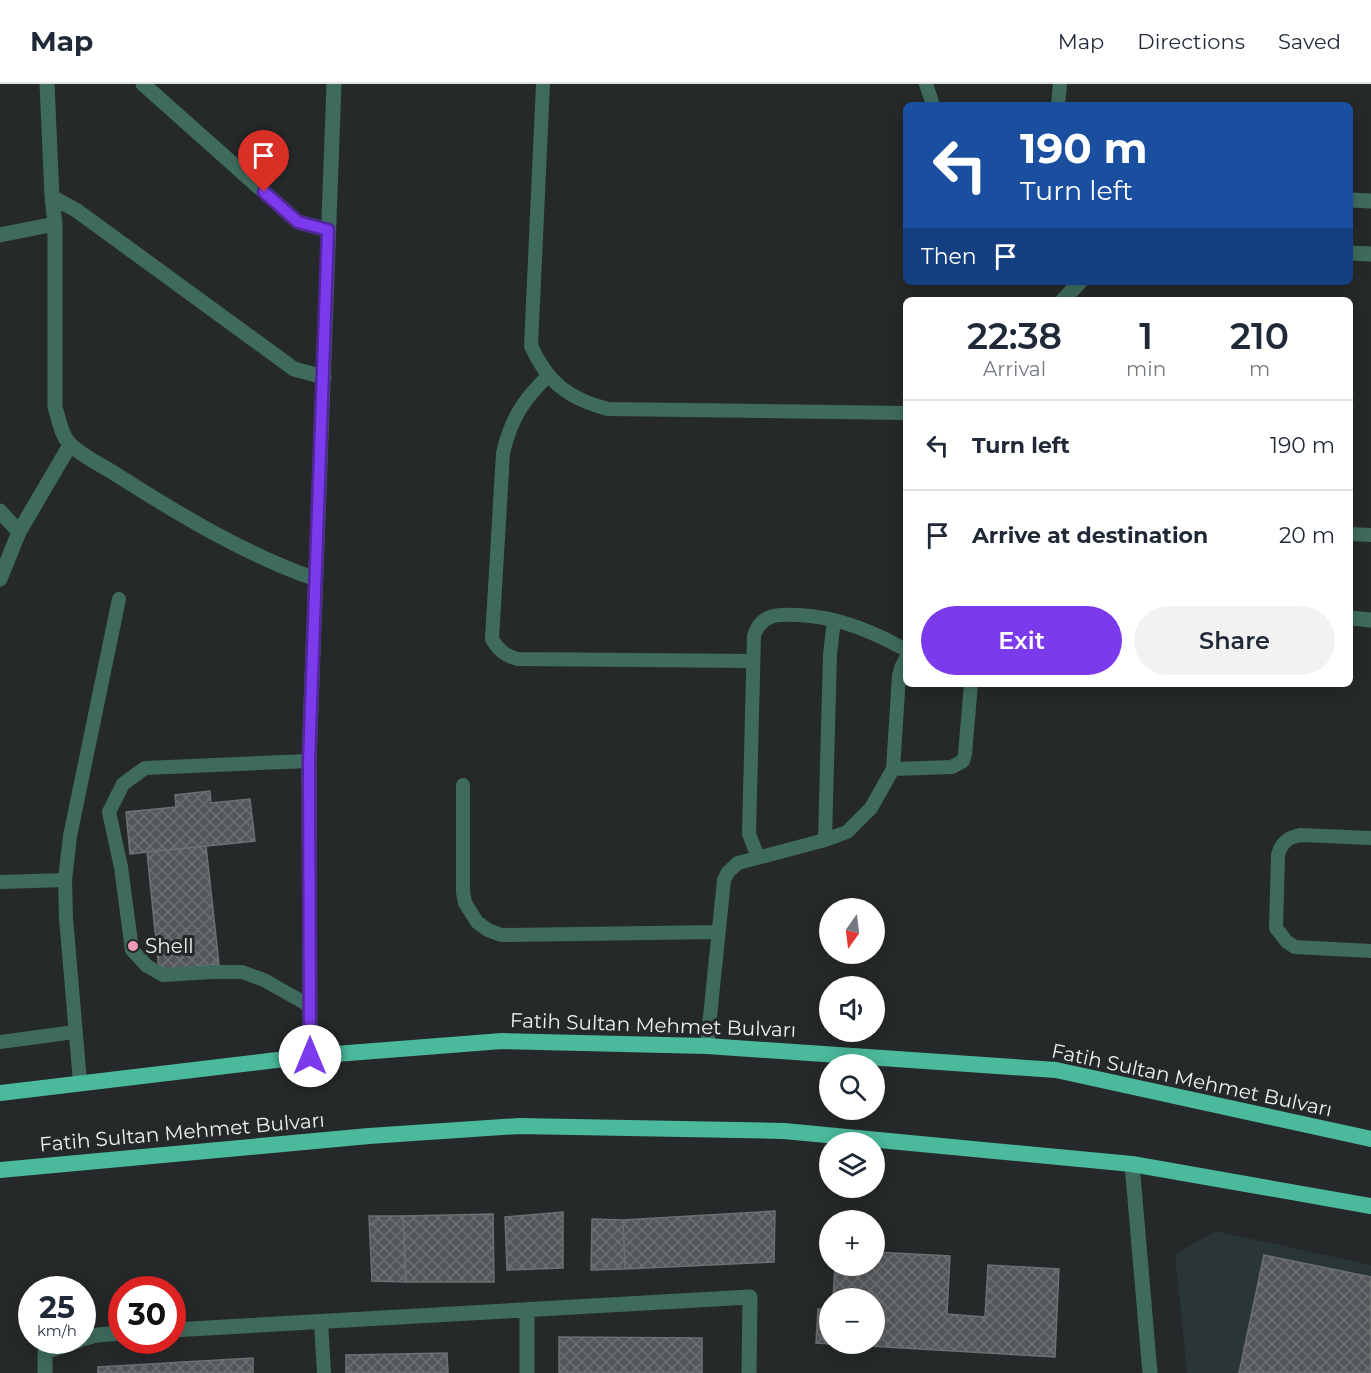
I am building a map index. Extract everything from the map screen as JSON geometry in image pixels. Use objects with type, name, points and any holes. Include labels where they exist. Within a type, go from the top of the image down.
[{"type":"highway","name":"Fatih Sultan Mehmet Bulvarı","points":[[0,1093],[310,1056],[502,1041],[707,1046],[1056,1070],[1371,1139]]},
{"type":"highway","name":"Fatih Sultan Mehmet Bulvarı","points":[[0,1170],[369,1136],[519,1126],[783,1131],[1132,1164],[1371,1206]]},
{"type":"street","points":[[47,84],[55,224],[55,407],[62,431],[70,445],[139,489],[225,539],[279,566],[316,579]]},
{"type":"street","points":[[143,84],[298,222],[328,230]]},
{"type":"street","points":[[310,1056],[309,761],[334,84]]},
{"type":"street","points":[[52,197],[76,210],[294,369],[324,377]]},
{"type":"street","points":[[1353,200],[1371,201]]},
{"type":"street","points":[[0,235],[55,224]]},
{"type":"street","points":[[1353,253],[1371,254]]},
{"type":"street","points":[[1066,297],[1077,285]]},
{"type":"street","points":[[0,579],[19,532],[70,445]]},
{"type":"street","points":[[0,512],[19,532]]},
{"type":"street","points":[[1353,618],[1371,620]]},
{"type":"street","points":[[1132,1164],[1150,1373]]},
{"type":"street","points":[[186,1329],[750,1297],[749,1373]]},
{"type":"street","points":[[527,1310],[527,1373]]},
{"type":"street","points":[[45,1354],[45,1373]]},
{"type":"lane","points":[[543,84],[531,346],[548,376],[575,398],[608,409],[903,413]]},
{"type":"lane","points":[[926,84],[932,102]]},
{"type":"lane","points":[[1058,102],[1060,84]]},
{"type":"lane","points":[[548,376],[519,408],[511,424],[503,453],[492,639],[496,646],[501,652],[516,659],[753,661]]},
{"type":"lane","points":[[1353,534],[1371,535]]},
{"type":"lane","points":[[80,1082],[74,1032],[65,880],[70,836],[118,599]]},
{"type":"lane","points":[[758,857],[749,834],[753,661],[756,630],[770,616],[813,616],[834,620],[879,635],[903,648]]},
{"type":"lane","points":[[825,840],[830,654],[834,620]]},
{"type":"lane","points":[[707,1046],[724,880],[728,872],[738,863],[847,832],[871,808],[893,769],[899,676],[903,664]]},
{"type":"lane","points":[[893,769],[952,767],[963,761],[971,687]]},
{"type":"lane","points":[[309,761],[145,768],[123,784],[109,812],[120,867],[132,950],[147,966],[163,975],[242,972],[264,980],[310,1006]]},
{"type":"lane","points":[[463,785],[462,892],[470,913],[488,930],[501,935],[718,932]]},
{"type":"lane","points":[[1371,838],[1301,835],[1292,836],[1285,841],[1278,855],[1276,928],[1287,942],[1295,947],[1371,951]]},
{"type":"lane","points":[[0,882],[65,880]]},
{"type":"lane","points":[[0,1042],[74,1032]]},
{"type":"lane","points":[[321,1322],[324,1373]]},
{"type":"shaded area","points":[[1215,1231],[1371,1265],[1371,1373],[1187,1373],[1175,1255]]},
{"type":"building","points":[[210,791],[211,803],[250,799],[255,841],[130,854],[126,812],[176,807],[175,795]]},
{"type":"building","points":[[206,846],[219,964],[159,970],[147,852]]},
{"type":"building","points":[[775,1211],[774,1262],[625,1269],[623,1220]]},
{"type":"building","points":[[563,1212],[563,1268],[507,1270],[505,1217]]},
{"type":"building","points":[[493,1214],[494,1282],[406,1282],[403,1216]]},
{"type":"building","points":[[369,1216],[403,1216],[406,1282],[372,1281]]},
{"type":"building","points":[[592,1219],[623,1220],[625,1269],[591,1270]]},
{"type":"building","points":[[885,1253],[950,1256],[947,1314],[985,1317],[988,1265],[1059,1269],[1055,1357],[885,1347],[885,1288],[834,1288],[834,1276],[885,1276]]},
{"type":"building","points":[[1264,1255],[1371,1277],[1371,1373],[1239,1373]]},
{"type":"building","points":[[818,1309],[819,1343],[816,1343]]},
{"type":"building","points":[[559,1337],[702,1338],[702,1373],[559,1373]]},
{"type":"building","points":[[447,1353],[448,1373],[346,1373],[346,1355]]},
{"type":"building","points":[[253,1358],[253,1373],[98,1373],[98,1367]]},
{"type":"place","name":"Shell","points":[[133,946]]},
{"type":"route","points":[[264,192],[298,222],[328,230],[309,761],[310,1056]]}]
